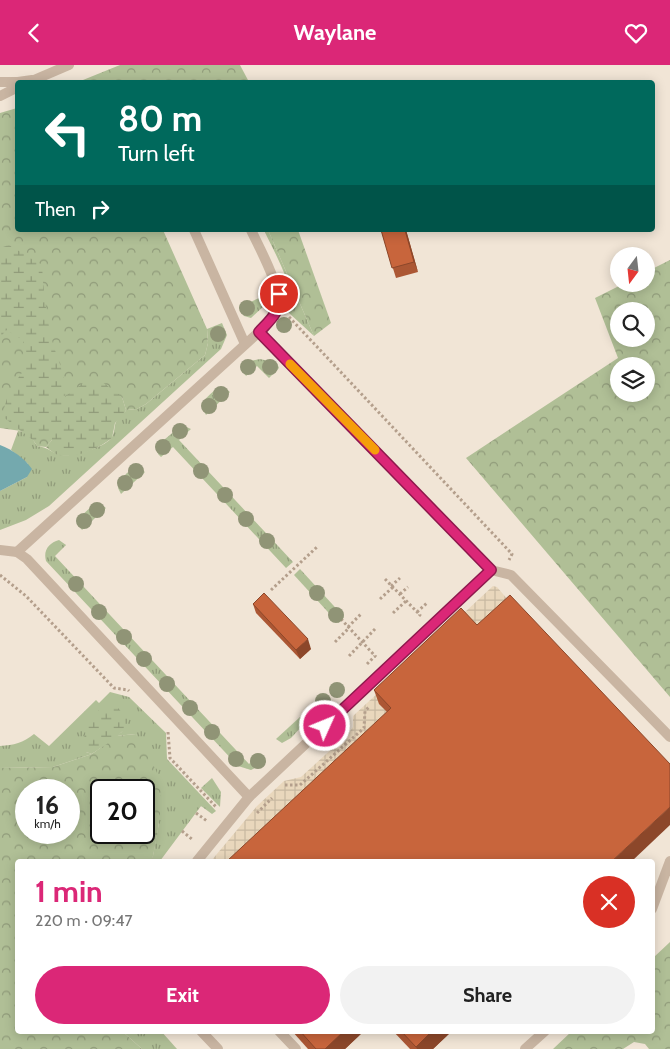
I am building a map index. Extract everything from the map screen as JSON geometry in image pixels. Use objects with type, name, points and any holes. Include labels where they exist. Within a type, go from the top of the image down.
[{"type":"lane","points":[[32,80],[69,65]]},
{"type":"lane","points":[[0,82],[15,82]]},
{"type":"lane","points":[[0,96],[15,88]]},
{"type":"lane","points":[[195,232],[245,344]]},
{"type":"lane","points":[[17,552],[259,332],[276,314],[280,300],[252,232]]},
{"type":"lane","points":[[259,332],[491,570],[511,575],[670,737]]},
{"type":"lane","points":[[0,550],[17,552],[38,571],[249,797]]},
{"type":"lane","points":[[199,859],[249,797],[491,570]]},
{"type":"lane","points":[[655,901],[670,861]]},
{"type":"lane","points":[[204,1034],[218,1049]]},
{"type":"lane","points":[[282,1034],[296,1049]]},
{"type":"lane","points":[[525,1049],[542,1034]]},
{"type":"path","points":[[289,316],[512,554],[508,560]]},
{"type":"path","points":[[271,590],[317,547]]},
{"type":"path","points":[[0,575],[26,596],[114,688],[128,689],[134,697]]},
{"type":"path","points":[[380,599],[400,578]]},
{"type":"path","points":[[385,579],[419,614],[428,602]]},
{"type":"path","points":[[400,594],[408,587]]},
{"type":"path","points":[[393,613],[406,601]]},
{"type":"path","points":[[335,642],[362,613]]},
{"type":"path","points":[[341,619],[376,657]]},
{"type":"path","points":[[348,656],[376,628]]},
{"type":"path","points":[[279,791],[285,784],[300,785],[364,728],[365,711],[374,701]]},
{"type":"path","points":[[162,725],[168,732],[170,758],[217,808]]},
{"type":"path","points":[[254,817],[273,797]]},
{"type":"path","points":[[196,813],[207,821]]},
{"type":"path","points":[[182,831],[193,840]]},
{"type":"green space","points":[[120,65],[240,65],[248,80],[83,80]]},
{"type":"green space","points":[[15,109],[15,232],[164,232],[207,329],[208,343],[205,355],[146,404],[137,409],[126,410],[122,397],[56,421],[52,440],[46,447],[37,446],[28,432],[0,428],[0,113]]},
{"type":"green space","points":[[265,232],[269,232],[314,336],[289,313],[290,293]]},
{"type":"green space","points":[[269,232],[299,232],[331,323],[314,336]]},
{"type":"green space","points":[[9,245],[42,265],[48,319],[53,344],[65,381],[65,397],[83,383],[105,384],[122,397],[126,410],[124,415],[115,423],[112,438],[87,452],[66,456],[52,452],[46,447],[52,440],[52,436],[34,441],[2,416],[9,391],[26,367],[23,340],[6,330],[0,338],[0,248]]},
{"type":"green space","points":[[670,260],[670,697],[466,458],[610,363],[610,402],[655,402],[655,357],[618,357],[614,347],[655,347],[655,302],[610,302],[610,337],[595,298],[610,290],[610,293],[655,293],[655,268]]},
{"type":"green space","points":[[268,294],[270,295],[266,304],[251,318],[244,316],[239,307]]},
{"type":"green space","points":[[222,323],[227,335],[221,349],[49,506],[26,520],[0,530],[0,491],[27,477],[28,464],[11,450],[18,431],[28,432],[37,446],[62,455],[82,453],[97,448],[109,441],[114,433],[116,422],[126,410],[137,409],[146,404],[205,355],[208,343],[207,329]]},
{"type":"green space","points":[[260,359],[277,363],[279,368],[269,378],[257,366],[246,376],[243,371],[245,364]]},
{"type":"green space","points":[[223,387],[230,392],[206,415],[202,407],[205,400],[213,392]]},
{"type":"green space","points":[[182,425],[191,429],[179,440],[293,562],[286,568],[173,447],[161,457],[158,454],[157,447],[159,444]]},
{"type":"green space","points":[[138,467],[145,472],[121,494],[118,488],[120,481],[128,472]]},
{"type":"green space","points":[[100,504],[106,508],[82,530],[78,524],[79,518],[93,505]]},
{"type":"green space","points":[[59,540],[66,545],[55,556],[249,764],[260,753],[263,760],[257,767],[251,770],[238,766],[46,561],[46,550],[52,543]]},
{"type":"green space","points":[[300,569],[344,617],[338,623],[294,575]]},
{"type":"green space","points":[[110,692],[129,697],[166,733],[167,759],[216,811],[212,814],[201,806],[161,859],[152,859],[159,823],[155,808],[155,779],[148,779],[136,734],[116,736],[123,731],[86,752],[92,754],[53,767],[0,768],[0,746],[18,743],[34,734],[49,746],[96,700],[99,703]]},
{"type":"green space","points":[[115,705],[122,713],[125,721],[124,727],[114,739],[92,754],[86,752],[82,744],[90,719],[102,707]]},
{"type":"green space","points":[[300,717],[303,719],[303,725],[291,738],[282,743],[276,739]]},
{"type":"green space","points":[[136,734],[159,778],[161,793],[158,832],[152,859],[15,859],[15,1034],[125,1034],[142,1049],[0,1049],[0,768],[53,767],[92,754],[116,736]]},
{"type":"green space","points":[[212,778],[221,792],[220,807],[201,788]]},
{"type":"green space","points":[[670,942],[670,1049],[649,1049],[645,1044],[634,1042],[623,1049],[553,1049],[569,1034],[655,1034],[655,956]]},
{"type":"green space","points":[[125,1034],[164,1034],[177,1049],[142,1049]]},
{"type":"shaded area","points":[[493,586],[497,587],[515,608],[249,859],[213,859],[257,806],[284,781],[301,777],[348,734],[353,727],[353,716]]},
{"type":"water","points":[[0,445],[18,455],[32,469],[27,477],[0,491]]},
{"type":"building","points":[[382,232],[406,232],[414,262],[392,268]]},
{"type":"building","points":[[264,593],[308,639],[296,650],[253,604]]},
{"type":"building","points":[[510,595],[670,764],[670,807],[614,859],[229,859],[391,708],[374,690],[461,608],[477,625]]},
{"type":"building","points":[[303,1034],[341,1034],[325,1049],[316,1049]]},
{"type":"building","points":[[404,1034],[429,1034],[416,1047]]},
{"type":"slow traffic","points":[[290,364],[375,450]]},
{"type":"route","points":[[279,294],[280,300],[276,314],[259,332],[491,570],[325,726]]}]
